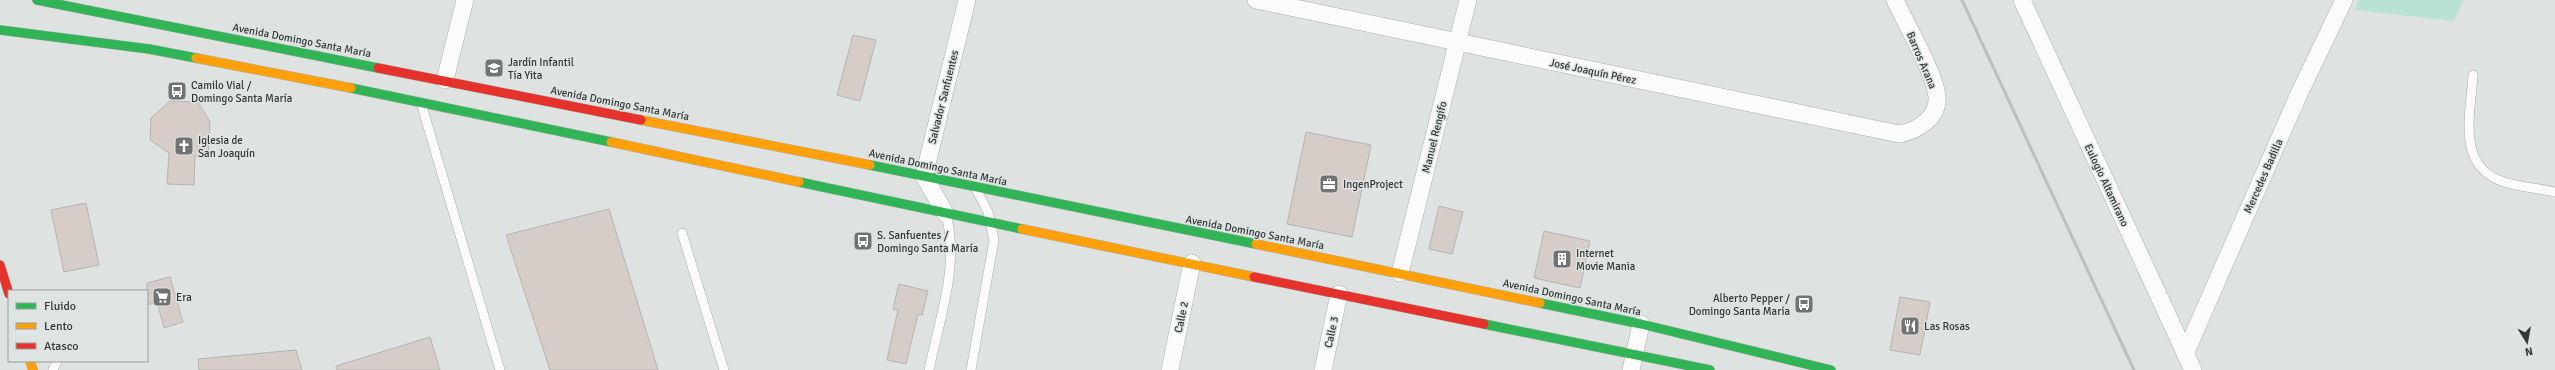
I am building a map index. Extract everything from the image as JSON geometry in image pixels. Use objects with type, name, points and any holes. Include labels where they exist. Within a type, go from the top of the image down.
[{"type":"main road","name":"Avenida Domingo Santa María","points":[[37,0],[438,89],[924,176],[975,188],[1400,273],[1641,324],[1809,368],[1831,370]]},
{"type":"main road","points":[[0,30],[149,49],[420,102],[945,214],[1339,294],[1633,362],[1710,370]]},
{"type":"main road","points":[[420,102],[438,89]]},
{"type":"main road","points":[[0,265],[8,291]]},
{"type":"street","points":[[438,89],[465,0]]},
{"type":"street","name":"Salvador Sanfuentes","points":[[924,176],[967,0]]},
{"type":"street","name":"José Joaquín Pérez","points":[[1256,0],[1877,131],[1904,133],[1919,128],[1928,120]]},
{"type":"street","name":"Manuel Rengifo","points":[[1400,273],[1468,0]]},
{"type":"street","name":"Barros Arana","points":[[1895,0],[1931,78],[1937,97],[1934,110],[1928,120]]},
{"type":"street","name":"Eulogio Altamirano","points":[[2022,0],[2193,370]]},
{"type":"street","name":"Mercedes Badilla","points":[[2185,354],[2298,96],[2344,0]]},
{"type":"street","points":[[924,176],[945,214]]},
{"type":"street","name":"Calle 2","points":[[1170,370],[1192,263]]},
{"type":"street","name":"Calle 3","points":[[1323,370],[1339,294]]},
{"type":"street","points":[[1633,362],[1641,324]]},
{"type":"lane","points":[[2473,75],[2469,146],[2479,168],[2500,181],[2555,192]]},
{"type":"lane","points":[[420,102],[500,370]]},
{"type":"lane","points":[[971,370],[994,248],[991,223],[983,198],[975,188]]},
{"type":"lane","points":[[929,370],[952,251],[951,235],[945,214]]},
{"type":"lane","points":[[682,233],[724,370]]},
{"type":"green space","points":[[2359,0],[2463,0],[2454,21],[2354,10]]},
{"type":"building","points":[[853,35],[876,40],[860,101],[837,95]]},
{"type":"building","name":"Iglesia de San Joaquín","points":[[170,101],[198,102],[210,122],[208,157],[195,156],[194,185],[167,184],[169,153],[150,140],[151,118]]},
{"type":"building","name":"IngenProject","points":[[1306,132],[1371,145],[1352,237],[1287,224]]},
{"type":"building","points":[[86,203],[99,265],[64,272],[51,210]]},
{"type":"building","points":[[1439,206],[1463,212],[1452,254],[1429,249]]},
{"type":"building","points":[[609,209],[658,370],[550,370],[506,235]]},
{"type":"building","points":[[1544,231],[1590,241],[1580,288],[1534,278]]},
{"type":"building","name":"Era","points":[[170,277],[183,322],[164,328],[157,302],[148,305],[147,283]]},
{"type":"building","points":[[899,284],[928,291],[922,315],[918,314],[906,364],[887,360],[898,310],[893,309]]},
{"type":"building","name":"Las Rosas","points":[[1900,297],[1930,302],[1920,355],[1890,350]]},
{"type":"building","points":[[430,337],[440,370],[337,370],[336,366]]},
{"type":"building","points":[[296,350],[302,370],[199,370],[198,359]]},
{"type":"railway","points":[[1962,0],[2134,370]]},
{"type":"traffic: fast","points":[[37,0],[378,68]]},
{"type":"traffic: fast","points":[[0,30],[149,49],[196,58]]},
{"type":"traffic: fast","points":[[351,88],[611,142]]},
{"type":"traffic: fast","points":[[870,165],[1256,244]]},
{"type":"traffic: fast","points":[[799,182],[1022,229]]},
{"type":"traffic: fast","points":[[1540,303],[1641,324],[1831,370]]},
{"type":"traffic: fast","points":[[1484,324],[1710,370]]},
{"type":"traffic: slow","points":[[196,58],[351,88]]},
{"type":"traffic: slow","points":[[641,120],[870,165]]},
{"type":"traffic: slow","points":[[611,142],[799,182]]},
{"type":"traffic: slow","points":[[1022,229],[1254,277]]},
{"type":"traffic: slow","points":[[1256,244],[1540,303]]},
{"type":"traffic: slow","points":[[30,362],[33,370]]},
{"type":"traffic: jam","points":[[378,68],[641,120]]},
{"type":"traffic: jam","points":[[0,265],[8,291]]},
{"type":"traffic: jam","points":[[1254,277],[1484,324]]},
{"type":"place","name":"Jardín Infantil Tía Yita","points":[[494,68]]},
{"type":"place","name":"Camilo Vial / Domingo Santa María","points":[[177,91]]},
{"type":"place","name":"Iglesia de San Joaquín","points":[[184,146]]},
{"type":"place","name":"IngenProject","points":[[1329,184]]},
{"type":"place","name":"S. Sanfuentes / Domingo Santa María","points":[[863,241]]},
{"type":"place","name":"Internet Movie Mania","points":[[1562,259]]},
{"type":"place","name":"Era","points":[[162,297]]},
{"type":"place","name":"Alberto Pepper / Domingo Santa María","points":[[1804,304]]},
{"type":"place","name":"Las Rosas","points":[[1910,326]]}]
